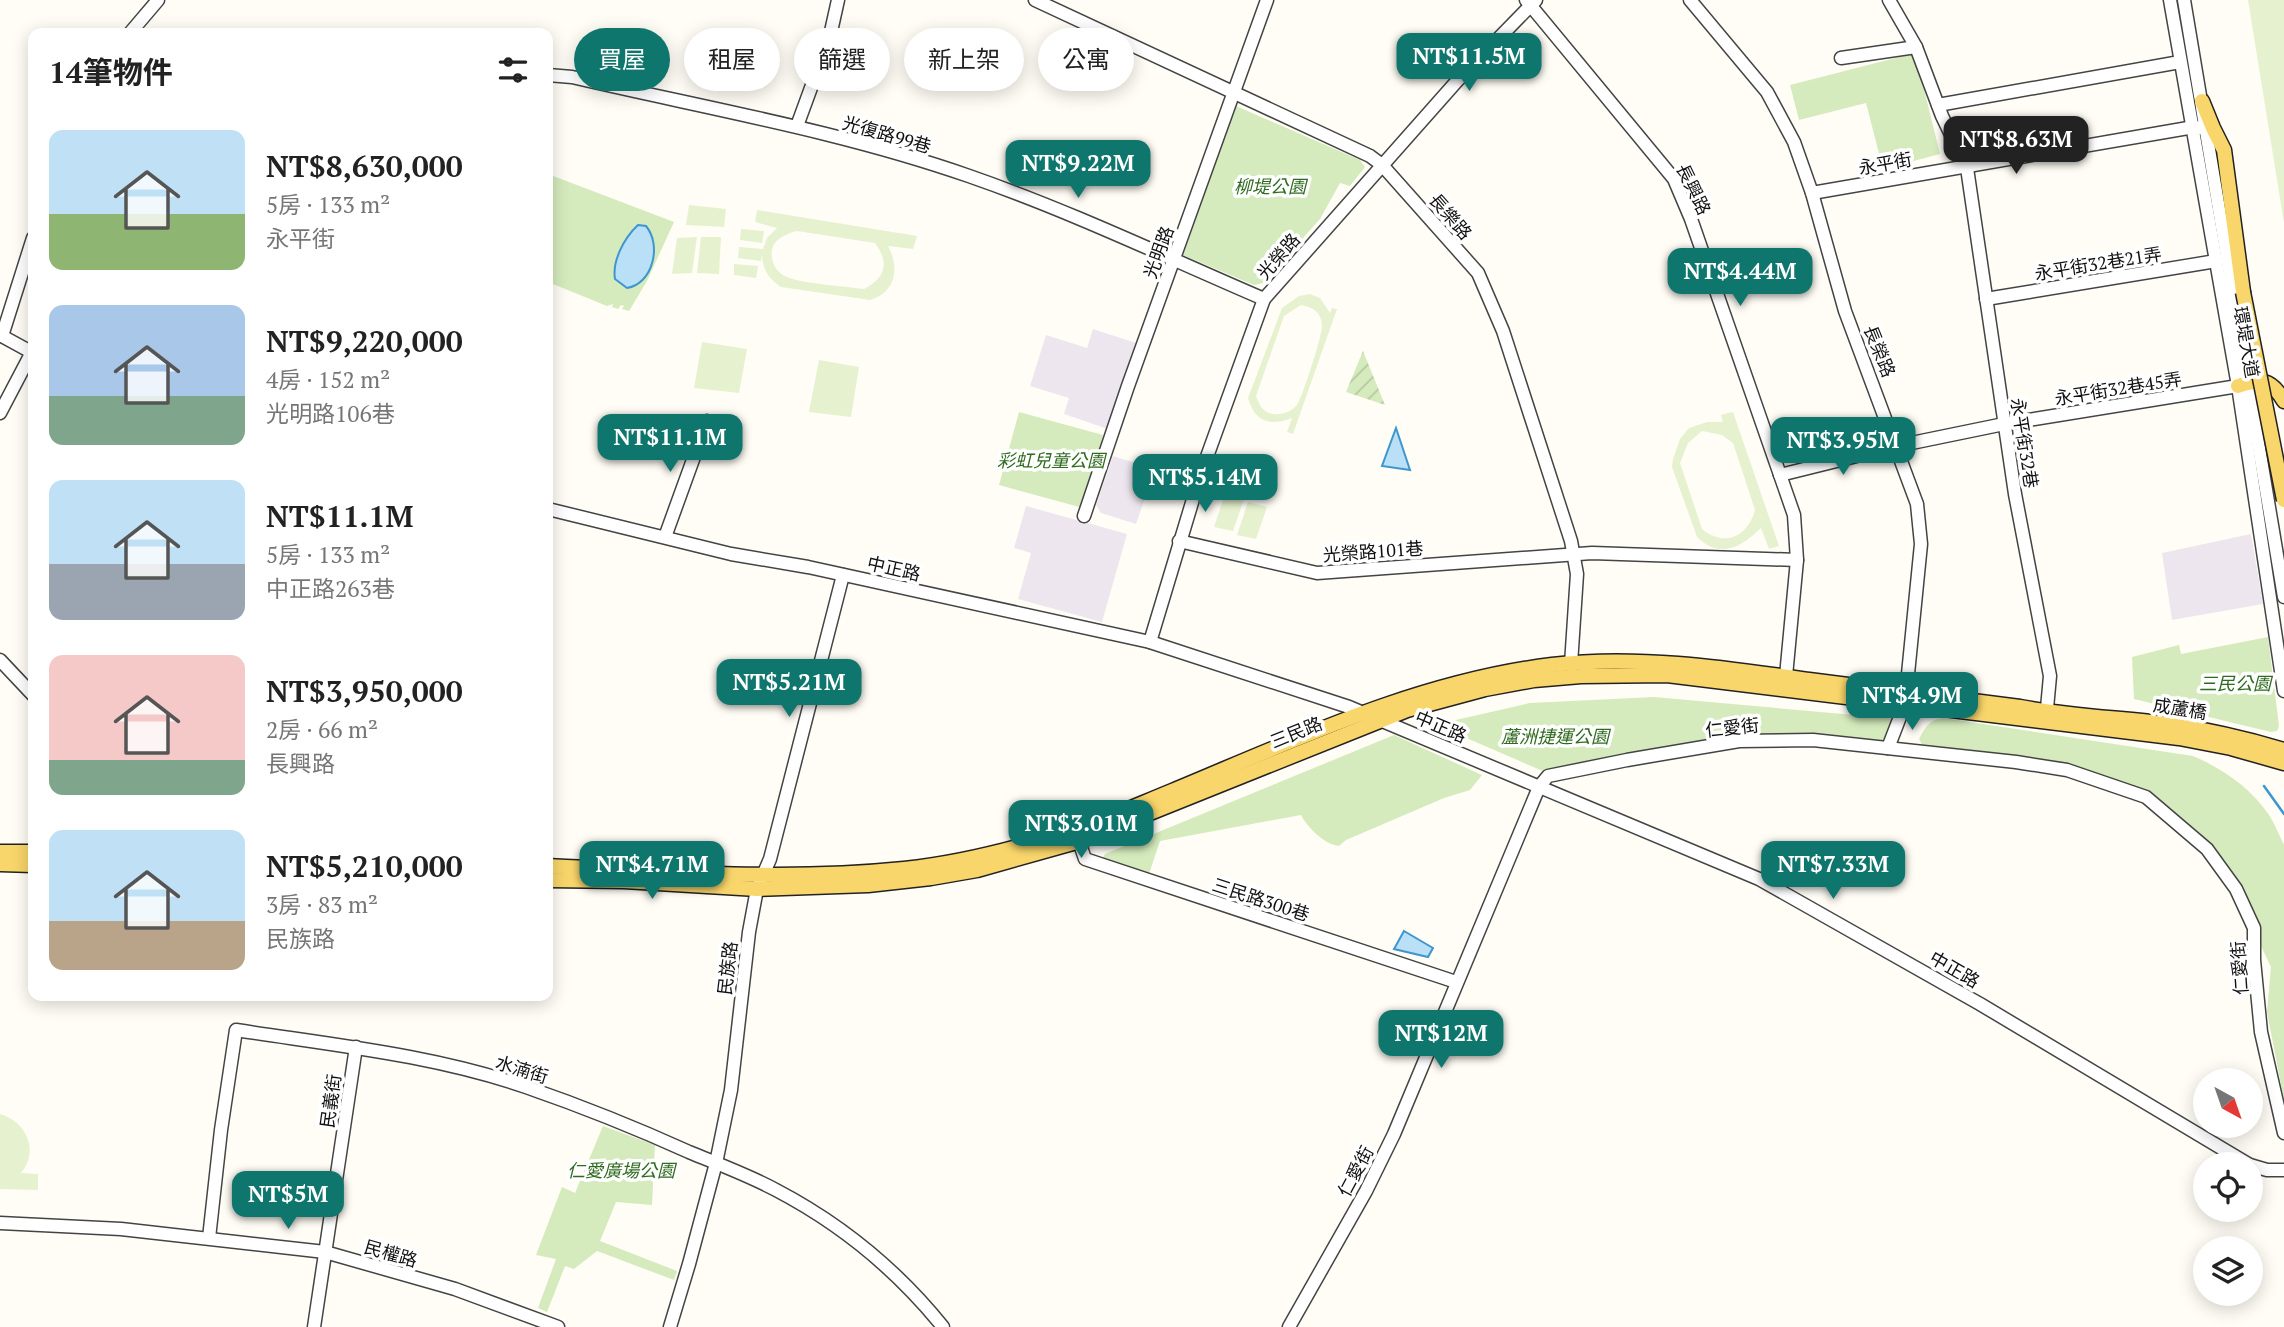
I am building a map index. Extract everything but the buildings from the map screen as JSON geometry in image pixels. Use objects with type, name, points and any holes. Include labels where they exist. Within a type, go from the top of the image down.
[{"type":"main road","points":[[2203,101],[2210,129],[2224,149],[2243,292],[2284,499]]},
{"type":"main road","points":[[2243,384],[2261,381],[2276,388],[2284,401]]},
{"type":"main road","name":"三民路","points":[[1372,717],[1399,700],[1466,681],[1571,664],[1660,663],[1786,677],[1905,698]]},
{"type":"main road","name":"三民路","points":[[553,880],[624,881],[758,889],[868,885],[977,870],[1078,836],[1372,717],[1485,689],[1534,680],[1627,674],[1667,675],[2020,706],[2046,717],[2068,719]]},
{"type":"main road","name":"成蘆橋","points":[[2068,719],[2171,724],[2284,750]]},
{"type":"main road","name":"成蘆橋","points":[[2068,719],[2195,741],[2284,763]]},
{"type":"main road","name":"三民路","points":[[553,866],[690,873],[818,875],[906,868],[1078,836]]},
{"type":"main road","points":[[0,852],[28,852]]},
{"type":"main road","points":[[0,864],[28,865]]},
{"type":"street","points":[[134,28],[158,0]]},
{"type":"street","points":[[797,126],[830,36],[838,0]]},
{"type":"street","name":"長樂路","points":[[1035,0],[1370,156],[1382,165],[1478,273],[1503,331],[1571,541],[1577,574],[1571,664]]},
{"type":"street","name":"光明路","points":[[1084,516],[1267,0]]},
{"type":"street","name":"長榮路","points":[[1690,0],[1766,92],[1794,142],[1812,194],[1845,311],[1917,504],[1921,544],[1905,698],[1888,748]]},
{"type":"street","name":"永平街32巷","points":[[1889,0],[1916,47],[1938,105],[1967,168],[2004,424],[2050,676],[2046,717]]},
{"type":"street","name":"環堤大道","points":[[2170,0],[2216,261],[2284,597]]},
{"type":"street","points":[[2184,0],[2203,101]]},
{"type":"street","name":"光榮路","points":[[1150,642],[1200,476],[1264,299],[1531,2]]},
{"type":"street","name":"長興路","points":[[1531,2],[1674,179],[1691,219],[1794,515],[1797,560],[1786,677]]},
{"type":"street","points":[[1841,58],[1916,47]]},
{"type":"street","points":[[1938,105],[2180,62]]},
{"type":"street","name":"光復路99巷","points":[[553,75],[572,77],[797,126],[967,176],[1065,212],[1264,299]]},
{"type":"street","name":"永平街","points":[[1812,194],[2194,127],[2210,129]]},
{"type":"street","name":"環堤大道","points":[[2210,129],[2284,691]]},
{"type":"street","points":[[28,254],[1,335],[28,350]]},
{"type":"street","name":"永平街32巷21弄","points":[[1986,299],[2216,261]]},
{"type":"street","points":[[0,413],[28,360]]},
{"type":"street","name":"永平街32巷45弄","points":[[1780,475],[1897,446],[2004,424],[2243,384]]},
{"type":"street","points":[[665,537],[707,421]]},
{"type":"street","name":"中正路","points":[[553,510],[731,554],[843,575],[1150,642],[1372,717],[1759,879],[2014,1023],[2225,1152]]},
{"type":"street","name":"光榮路101巷","points":[[1179,541],[1317,573],[1574,555],[1797,560]]},
{"type":"street","name":"民族路","points":[[670,1327],[690,1264],[716,1163],[731,1090],[749,932],[758,889],[843,575]]},
{"type":"street","points":[[0,660],[28,690]]},
{"type":"street","name":"仁愛街","points":[[1289,1327],[1366,1191],[1394,1134],[1539,787],[1548,776],[1739,741],[1813,740],[2067,770],[2146,797],[2207,849],[2236,889],[2254,928],[2254,960],[2261,1032],[2284,1133]]},
{"type":"street","name":"三民路300巷","points":[[1078,836],[1085,859],[1456,982]]},
{"type":"street","name":"水湳街","points":[[209,1238],[236,1030],[356,1047],[444,1065],[526,1087],[655,1137],[776,1190],[852,1237],[874,1255],[943,1327]]},
{"type":"street","name":"民義街","points":[[314,1327],[356,1047]]},
{"type":"street","name":"中正路","points":[[2263,1168],[2284,1170]]},
{"type":"street","name":"民權路","points":[[0,1223],[121,1229],[325,1252],[502,1304],[558,1327]]},
{"type":"shaded area","points":[[1093,329],[1136,343],[1108,429],[1064,414],[1069,398],[1030,386],[1046,335],[1087,348]]},
{"type":"shaded area","points":[[1113,456],[1155,469],[1136,524],[1101,513],[1096,505]]},
{"type":"shaded area","points":[[1026,506],[1127,534],[1102,622],[1018,599],[1031,553],[1014,548]]},
{"type":"shaded area","points":[[2251,534],[2263,604],[2172,620],[2162,553]]},
{"type":"green space","points":[[2248,0],[2284,0],[2284,223]]},
{"type":"green space","points":[[1915,53],[1940,154],[1883,169],[1866,103],[1799,120],[1790,85]]},
{"type":"green space","name":"柳堤公園","points":[[1236,106],[1360,160],[1365,167],[1350,186],[1340,183],[1320,219],[1263,283],[1254,285],[1183,255]]},
{"type":"green space","points":[[553,176],[674,222],[647,281],[629,311],[622,309],[624,306],[621,305],[618,309],[612,307],[613,304],[607,306],[553,284]]},
{"type":"green space","points":[[689,205],[726,209],[724,227],[686,225]]},
{"type":"green space","points":[[757,210],[917,236],[913,249],[888,246],[894,263],[893,278],[885,291],[870,300],[781,287],[767,273],[762,255],[761,261],[738,258],[739,247],[763,249],[767,238],[777,228],[755,222]],"holes":[[[797,231],[875,243],[883,257],[883,269],[877,280],[864,289],[787,277],[777,270],[772,258],[775,243]]]},
{"type":"green space","points":[[741,229],[764,231],[762,243],[740,240]]},
{"type":"green space","points":[[697,237],[692,273],[672,274],[677,238]]},
{"type":"green space","points":[[701,237],[721,237],[719,274],[697,273]]},
{"type":"green space","points":[[734,264],[758,266],[756,278],[734,275]]},
{"type":"green space","points":[[1310,294],[1320,298],[1330,313],[1332,308],[1337,309],[1293,434],[1287,432],[1292,418],[1277,422],[1265,420],[1255,413],[1248,398],[1282,308],[1299,296]],"holes":[[[1301,305],[1313,309],[1321,320],[1316,351],[1298,403],[1287,412],[1272,414],[1261,407],[1256,396],[1284,316]]]},
{"type":"green space","points":[[702,342],[747,349],[739,393],[694,388]]},
{"type":"green space","points":[[1363,351],[1385,405],[1346,392]]},
{"type":"green space","points":[[819,360],[859,367],[851,417],[809,412]]},
{"type":"green space","name":"彩虹兒童公園","points":[[1019,412],[1103,435],[1083,508],[999,485]]},
{"type":"green space","points":[[1733,412],[1779,546],[1769,549],[1761,528],[1746,541],[1723,549],[1714,548],[1697,537],[1672,467],[1673,459],[1680,439],[1689,428],[1707,422],[1723,422],[1721,415]],"holes":[[[1702,431],[1722,435],[1733,443],[1755,510],[1747,527],[1727,538],[1719,538],[1702,529],[1680,463],[1688,443]]]},
{"type":"green space","points":[[1225,494],[1244,499],[1233,531],[1214,527]]},
{"type":"green space","points":[[1248,502],[1267,507],[1256,539],[1237,535]]},
{"type":"green space","name":"三民公園","points":[[2268,637],[2279,726],[2277,731],[2271,732],[2134,699],[2132,657],[2179,645],[2181,654]]},
{"type":"green space","name":"蘆洲捷運公園","points":[[1654,697],[1899,719],[1888,748],[1741,737],[1545,772],[1448,730],[1447,722],[1530,703]]},
{"type":"green space","points":[[1944,718],[2193,756],[2236,780],[2254,796],[2273,822],[2284,845],[2284,1100],[2267,1012],[2271,967],[2261,946],[2257,918],[2245,892],[2211,848],[2142,792],[2120,781],[2069,767],[1923,747],[1919,739],[1926,727],[1935,720]]},
{"type":"green space","points":[[1394,735],[1482,775],[1470,790],[1444,798],[1346,840],[1339,846],[1317,835],[1301,815],[1160,841],[1149,874],[1102,859],[1105,854]]},
{"type":"green space","points":[[0,1114],[17,1123],[27,1138],[29,1155],[21,1173],[38,1174],[38,1190],[0,1189]]},
{"type":"green space","name":"仁愛廣場公園","points":[[603,1126],[655,1145],[652,1205],[616,1202],[600,1241],[677,1271],[674,1280],[597,1251],[574,1269],[565,1266],[547,1312],[538,1308],[556,1259],[536,1255],[562,1187],[575,1193]]},
{"type":"water","points":[[638,225],[646,226],[651,234],[654,253],[649,272],[636,285],[627,288],[615,279],[615,265],[628,236]]},
{"type":"water","points":[[1396,428],[1410,470],[1382,466]]},
{"type":"water","points":[[1404,931],[1433,948],[1428,957],[1394,949]]},
{"type":"waterway","points":[[2264,786],[2284,814]]}]
